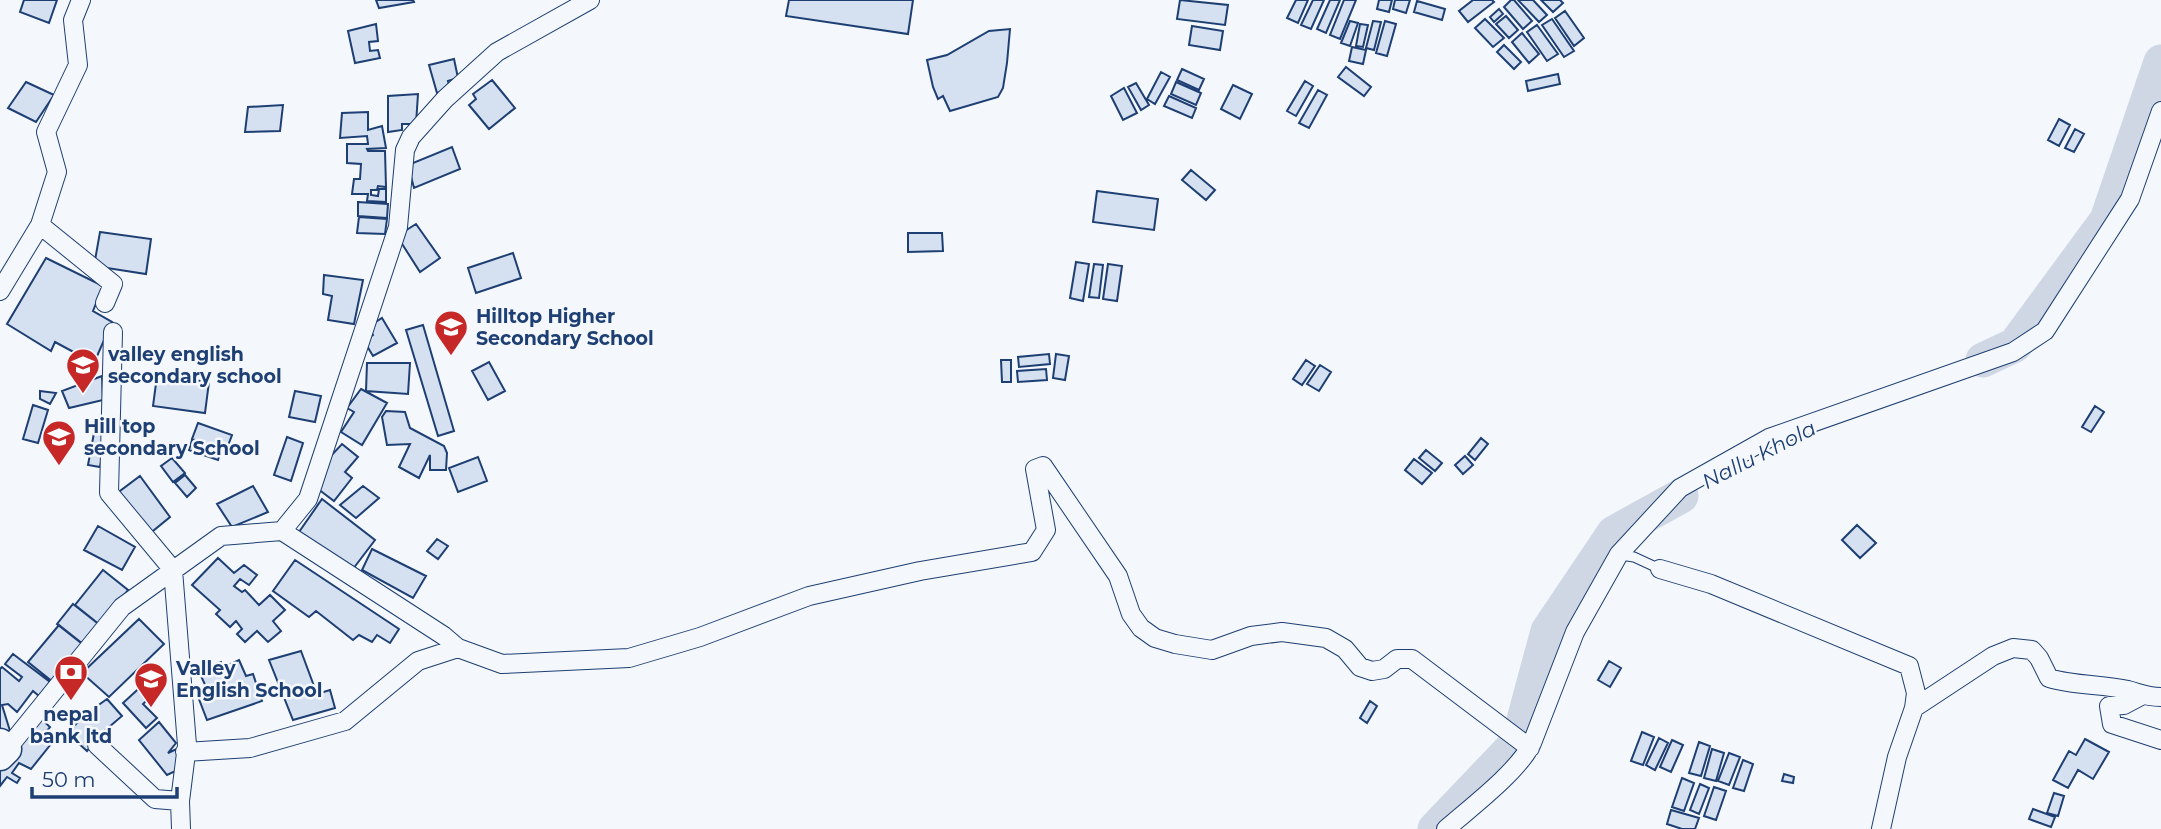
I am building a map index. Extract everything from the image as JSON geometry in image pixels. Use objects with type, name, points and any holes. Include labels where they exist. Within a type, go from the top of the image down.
[{"type":"street","points":[[0,291],[40,225],[57,172],[46,132],[78,65],[72,20],[81,0]]},
{"type":"street","points":[[282,531],[308,499],[398,227],[405,150],[411,137],[445,99],[497,52],[590,0]]},
{"type":"street","points":[[1446,829],[1489,792],[1530,748],[1575,632],[1619,554],[1680,488],[1769,438],[2013,352],[2045,331],[2130,199],[2161,111]]},
{"type":"street","points":[[40,225],[113,284],[105,303]]},
{"type":"street","points":[[113,332],[109,494],[173,570],[187,745],[180,801],[181,829]]},
{"type":"street","points":[[2,750],[122,607],[221,536],[282,531],[444,636],[458,648],[502,664],[629,658],[700,637],[809,596],[920,571],[1032,552],[1046,530],[1035,469],[1043,466],[1118,576],[1131,614],[1141,628],[1155,638],[1212,650],[1251,636],[1282,632],[1326,638],[1345,649],[1360,667],[1372,671],[1384,669],[1397,659],[1412,659],[1530,748]]},
{"type":"street","points":[[1660,569],[1711,584],[1909,666],[1916,693],[1914,708],[1897,757],[1881,829]]},
{"type":"street","points":[[185,752],[250,748],[345,721],[418,661],[458,648]]},
{"type":"street","points":[[1914,708],[1993,656],[2013,648],[2032,650],[2049,678],[2064,683],[2161,697]]},
{"type":"street","points":[[2141,696],[2124,705],[2109,706],[2112,724],[2161,740]]},
{"type":"street","points":[[97,744],[155,799],[180,801]]},
{"type":"lane","points":[[1619,554],[1634,556],[1660,569]]},
{"type":"building","points":[[24,0],[57,0],[49,23],[20,12]]},
{"type":"building","points":[[376,0],[413,0],[414,2],[379,8]]},
{"type":"building","points":[[789,0],[913,0],[908,34],[786,16]]},
{"type":"building","points":[[1180,0],[1228,5],[1225,25],[1177,19]]},
{"type":"building","points":[[1296,0],[1308,0],[1298,23],[1287,18]]},
{"type":"building","points":[[1313,0],[1324,0],[1311,29],[1301,25]]},
{"type":"building","points":[[1330,0],[1340,0],[1326,33],[1317,29]]},
{"type":"building","points":[[1344,0],[1356,0],[1340,39],[1330,35]]},
{"type":"building","points":[[1379,0],[1392,0],[1389,12],[1377,9]]},
{"type":"building","points":[[1395,0],[1410,0],[1406,13],[1393,9]]},
{"type":"building","points":[[1473,0],[1494,2],[1468,22],[1459,11]]},
{"type":"building","points":[[1514,0],[1532,21],[1523,29],[1504,7]]},
{"type":"building","points":[[1518,0],[1533,0],[1547,15],[1539,22]]},
{"type":"building","points":[[1541,0],[1560,0],[1563,3],[1553,12]]},
{"type":"building","points":[[1417,1],[1445,9],[1442,20],[1414,12]]},
{"type":"building","points":[[1499,9],[1503,14],[1494,22],[1490,17]]},
{"type":"building","points":[[1565,11],[1584,38],[1574,46],[1555,18]]},
{"type":"building","points":[[1506,16],[1518,30],[1509,38],[1496,24]]},
{"type":"building","points":[[1485,19],[1504,38],[1493,47],[1475,28]]},
{"type":"building","points":[[1552,19],[1574,51],[1564,57],[1542,25]]},
{"type":"building","points":[[1350,21],[1358,23],[1350,46],[1341,43]]},
{"type":"building","points":[[1373,21],[1381,22],[1374,50],[1366,48]]},
{"type":"building","points":[[1385,21],[1396,24],[1387,56],[1376,53]]},
{"type":"building","points":[[376,24],[378,41],[369,42],[370,51],[378,50],[380,58],[355,63],[348,31]]},
{"type":"building","points":[[1360,24],[1368,25],[1363,47],[1356,46]]},
{"type":"building","points":[[1537,25],[1558,54],[1547,61],[1527,32]]},
{"type":"building","points":[[1192,26],[1223,31],[1220,50],[1189,45]]},
{"type":"building","points":[[1010,29],[1003,88],[998,97],[950,111],[943,96],[938,99],[927,60],[947,55],[989,31]]},
{"type":"building","points":[[1522,33],[1539,54],[1529,63],[1512,42]]},
{"type":"building","points":[[1504,45],[1521,62],[1514,69],[1497,52]]},
{"type":"building","points":[[1352,47],[1366,50],[1363,64],[1349,61]]},
{"type":"building","points":[[454,59],[458,78],[448,81],[450,90],[437,93],[429,65]]},
{"type":"building","points":[[1346,67],[1371,87],[1364,96],[1338,77]]},
{"type":"building","points":[[1182,69],[1204,79],[1199,90],[1177,80]]},
{"type":"building","points":[[1161,72],[1170,77],[1155,104],[1147,99]]},
{"type":"building","points":[[1558,74],[1560,84],[1528,91],[1526,81]]},
{"type":"building","points":[[492,80],[515,108],[489,129],[469,105],[476,99],[473,94]]},
{"type":"building","points":[[1305,81],[1313,86],[1296,116],[1287,111]]},
{"type":"building","points":[[26,82],[54,95],[36,122],[8,108]]},
{"type":"building","points":[[1176,82],[1201,93],[1196,105],[1171,94]]},
{"type":"building","points":[[1136,83],[1149,105],[1141,110],[1128,87]]},
{"type":"building","points":[[1233,85],[1252,94],[1240,119],[1221,109]]},
{"type":"building","points":[[1124,88],[1137,113],[1123,120],[1111,96]]},
{"type":"building","points":[[1318,90],[1327,95],[1309,128],[1299,123]]},
{"type":"building","points":[[418,94],[416,124],[402,124],[402,130],[388,132],[388,96]]},
{"type":"building","points":[[1169,96],[1196,108],[1192,118],[1164,106]]},
{"type":"building","points":[[283,105],[280,131],[245,132],[248,107]]},
{"type":"building","points":[[368,112],[368,130],[382,126],[386,148],[367,149],[385,151],[386,187],[378,186],[377,190],[371,190],[371,195],[378,196],[379,189],[386,189],[386,202],[367,201],[368,194],[352,194],[354,179],[360,179],[361,164],[347,163],[347,144],[368,144],[367,136],[340,138],[342,113]]},
{"type":"building","points":[[2059,119],[2070,125],[2059,146],[2048,140]]},
{"type":"building","points":[[2075,129],[2084,134],[2074,152],[2065,148]]},
{"type":"building","points":[[452,147],[460,169],[414,188],[408,165]]},
{"type":"building","points":[[1191,170],[1215,190],[1206,200],[1182,180]]},
{"type":"building","points":[[1097,191],[1158,199],[1154,230],[1093,222]]},
{"type":"building","points":[[358,202],[388,204],[387,218],[358,216]]},
{"type":"building","points":[[359,217],[387,219],[385,234],[357,233]]},
{"type":"building","points":[[416,224],[440,258],[420,272],[397,236]]},
{"type":"building","points":[[100,232],[151,239],[146,274],[94,266]]},
{"type":"building","points":[[908,233],[942,233],[943,251],[908,252]]},
{"type":"building","points":[[513,253],[521,278],[476,293],[468,268]]},
{"type":"building","points":[[46,258],[103,286],[93,311],[112,322],[94,363],[55,342],[51,351],[7,324]]},
{"type":"building","points":[[1076,262],[1089,264],[1083,301],[1070,298]]},
{"type":"building","points":[[1094,264],[1103,265],[1099,298],[1089,297]]},
{"type":"building","points":[[1108,264],[1122,266],[1117,301],[1103,299]]},
{"type":"building","points":[[324,275],[363,280],[354,324],[328,320],[332,296],[323,294]]},
{"type":"building","points":[[382,318],[397,343],[373,356],[364,341],[373,335],[368,327]]},
{"type":"building","points":[[423,325],[454,431],[438,436],[406,330]]},
{"type":"building","points":[[1049,354],[1050,364],[1019,367],[1018,357]]},
{"type":"building","points":[[1056,354],[1069,356],[1065,380],[1053,378]]},
{"type":"building","points":[[1001,360],[1011,360],[1011,382],[1002,382]]},
{"type":"building","points":[[1306,360],[1315,366],[1302,385],[1293,379]]},
{"type":"building","points":[[489,362],[505,391],[488,400],[472,371]]},
{"type":"building","points":[[367,363],[410,363],[408,394],[366,391]]},
{"type":"building","points":[[1320,365],[1331,372],[1319,391],[1307,384]]},
{"type":"building","points":[[1046,369],[1047,380],[1018,382],[1017,371]]},
{"type":"building","name":"valley english secondary school","points":[[102,376],[103,400],[69,408],[62,391]]},
{"type":"building","points":[[157,376],[209,382],[205,413],[153,406]]},
{"type":"building","points":[[361,389],[387,403],[362,445],[341,432],[354,412],[347,408]]},
{"type":"building","name":"valley english secondary school","points":[[40,391],[56,393],[50,404],[40,399]]},
{"type":"building","points":[[295,391],[321,396],[315,422],[289,417]]},
{"type":"building","points":[[33,405],[48,410],[38,443],[23,439]]},
{"type":"building","points":[[2095,406],[2104,412],[2091,432],[2082,427]]},
{"type":"building","points":[[386,411],[405,412],[410,428],[444,446],[447,453],[446,470],[430,470],[430,455],[419,478],[399,467],[410,444],[387,445],[382,417]]},
{"type":"building","points":[[198,423],[232,435],[226,451],[192,439]]},
{"type":"building","name":"valley english secondary school","points":[[94,433],[106,435],[100,467],[88,465]]},
{"type":"building","points":[[287,437],[303,443],[291,481],[274,475]]},
{"type":"building","points":[[1481,438],[1488,444],[1475,460],[1468,454]]},
{"type":"building","points":[[192,440],[221,450],[218,460],[189,450]]},
{"type":"building","points":[[342,444],[358,457],[345,472],[352,478],[334,501],[318,489],[328,459]]},
{"type":"building","points":[[1426,450],[1442,463],[1435,471],[1419,458]]},
{"type":"building","points":[[1465,456],[1473,465],[1463,474],[1455,465]]},
{"type":"building","points":[[478,457],[487,481],[458,492],[449,468]]},
{"type":"building","points":[[172,458],[185,473],[173,482],[161,466]]},
{"type":"building","points":[[1414,459],[1432,473],[1422,484],[1405,470]]},
{"type":"building","points":[[185,475],[196,488],[187,497],[175,483]]},
{"type":"building","points":[[140,476],[170,517],[148,535],[116,494]]},
{"type":"building","points":[[253,486],[268,512],[232,527],[217,504]]},
{"type":"building","points":[[363,486],[379,498],[356,518],[340,505]]},
{"type":"building","points":[[322,499],[375,540],[353,569],[299,532]]},
{"type":"building","points":[[1857,525],[1876,543],[1860,558],[1842,540]]},
{"type":"building","points":[[98,526],[135,547],[122,570],[84,550]]},
{"type":"building","points":[[437,539],[448,546],[438,559],[427,551]]},
{"type":"building","points":[[372,549],[426,576],[413,598],[362,570]]},
{"type":"building","points":[[218,558],[234,573],[244,565],[257,575],[249,585],[240,579],[234,586],[242,592],[245,590],[259,605],[270,595],[285,610],[273,621],[281,631],[268,642],[257,631],[245,642],[237,634],[242,629],[236,621],[230,627],[216,614],[220,610],[192,585]]},
{"type":"building","points":[[295,560],[399,629],[390,643],[377,635],[372,642],[359,635],[353,640],[316,611],[309,617],[273,591]]},
{"type":"building","points":[[103,570],[128,590],[100,625],[75,605]]},
{"type":"building","points":[[73,604],[101,626],[85,646],[57,624]]},
{"type":"building","points":[[139,619],[164,644],[109,697],[82,673]]},
{"type":"building","points":[[59,625],[84,645],[53,682],[28,662]]},
{"type":"building","points":[[301,651],[317,694],[330,690],[335,708],[293,720],[269,660]]},
{"type":"building","points":[[13,654],[50,682],[39,696],[33,691],[17,712],[8,704],[2,705],[10,731],[6,736],[0,731],[0,669],[2,667],[19,681],[22,677],[5,664]]},
{"type":"building","points":[[239,660],[246,676],[253,674],[262,701],[207,720],[197,694],[207,689],[201,676],[212,671],[210,666],[221,662],[224,667]]},
{"type":"building","points":[[1609,661],[1621,668],[1610,687],[1598,680]]},
{"type":"building","points":[[146,682],[156,692],[143,704],[157,718],[146,728],[123,703]]},
{"type":"building","points":[[107,699],[122,716],[102,733],[87,751],[67,733],[86,714]]},
{"type":"building","points":[[1370,701],[1377,706],[1367,723],[1360,718]]},
{"type":"building","points":[[38,716],[50,727],[42,737],[51,744],[31,769],[19,763],[12,773],[20,778],[17,783],[7,777],[0,786],[0,767]]},
{"type":"building","points":[[159,722],[176,743],[168,753],[181,747],[182,768],[167,775],[139,740]]},
{"type":"building","points":[[1642,732],[1654,737],[1643,765],[1631,761]]},
{"type":"building","points":[[1659,738],[1668,743],[1655,770],[1646,765]]},
{"type":"building","points":[[2085,739],[2109,752],[2093,779],[2078,770],[2068,788],[2053,780],[2069,751],[2076,755]]},
{"type":"building","points":[[1672,740],[1683,745],[1671,772],[1660,767]]},
{"type":"building","points":[[1699,742],[1710,746],[1701,776],[1689,773]]},
{"type":"building","points":[[1712,749],[1724,753],[1716,781],[1704,778]]},
{"type":"building","points":[[1729,753],[1740,757],[1729,785],[1718,781]]},
{"type":"building","points":[[1743,760],[1753,764],[1744,791],[1733,788]]},
{"type":"building","points":[[1784,774],[1794,777],[1793,783],[1782,781]]},
{"type":"building","points":[[1682,778],[1694,783],[1684,811],[1672,807]]},
{"type":"building","points":[[1700,784],[1709,788],[1699,814],[1690,810]]},
{"type":"building","points":[[1714,787],[1726,791],[1716,820],[1704,816]]},
{"type":"building","points":[[2054,793],[2064,796],[2058,816],[2047,813]]},
{"type":"building","points":[[2033,809],[2055,817],[2051,827],[2029,819]]},
{"type":"building","points":[[1671,810],[1699,818],[1695,829],[1682,829],[1667,824]]},
{"type":"waterway","name":"Nallu Khola","points":[[1983,360],[2015,345],[2107,220],[2161,62]]},
{"type":"waterway","name":"Nallu Khola","points":[[1435,829],[1518,742],[1548,631],[1614,533],[1681,496]]},
{"type":"place","name":"Hilltop Higher Secondary School","points":[[451,357]]},
{"type":"place","name":"valley english secondary school","points":[[83,395]]},
{"type":"place","name":"Hill top secondary School","points":[[59,467]]},
{"type":"place","name":"nepal bank ltd","points":[[71,702]]},
{"type":"place","name":"Valley English School","points":[[151,709]]}]
